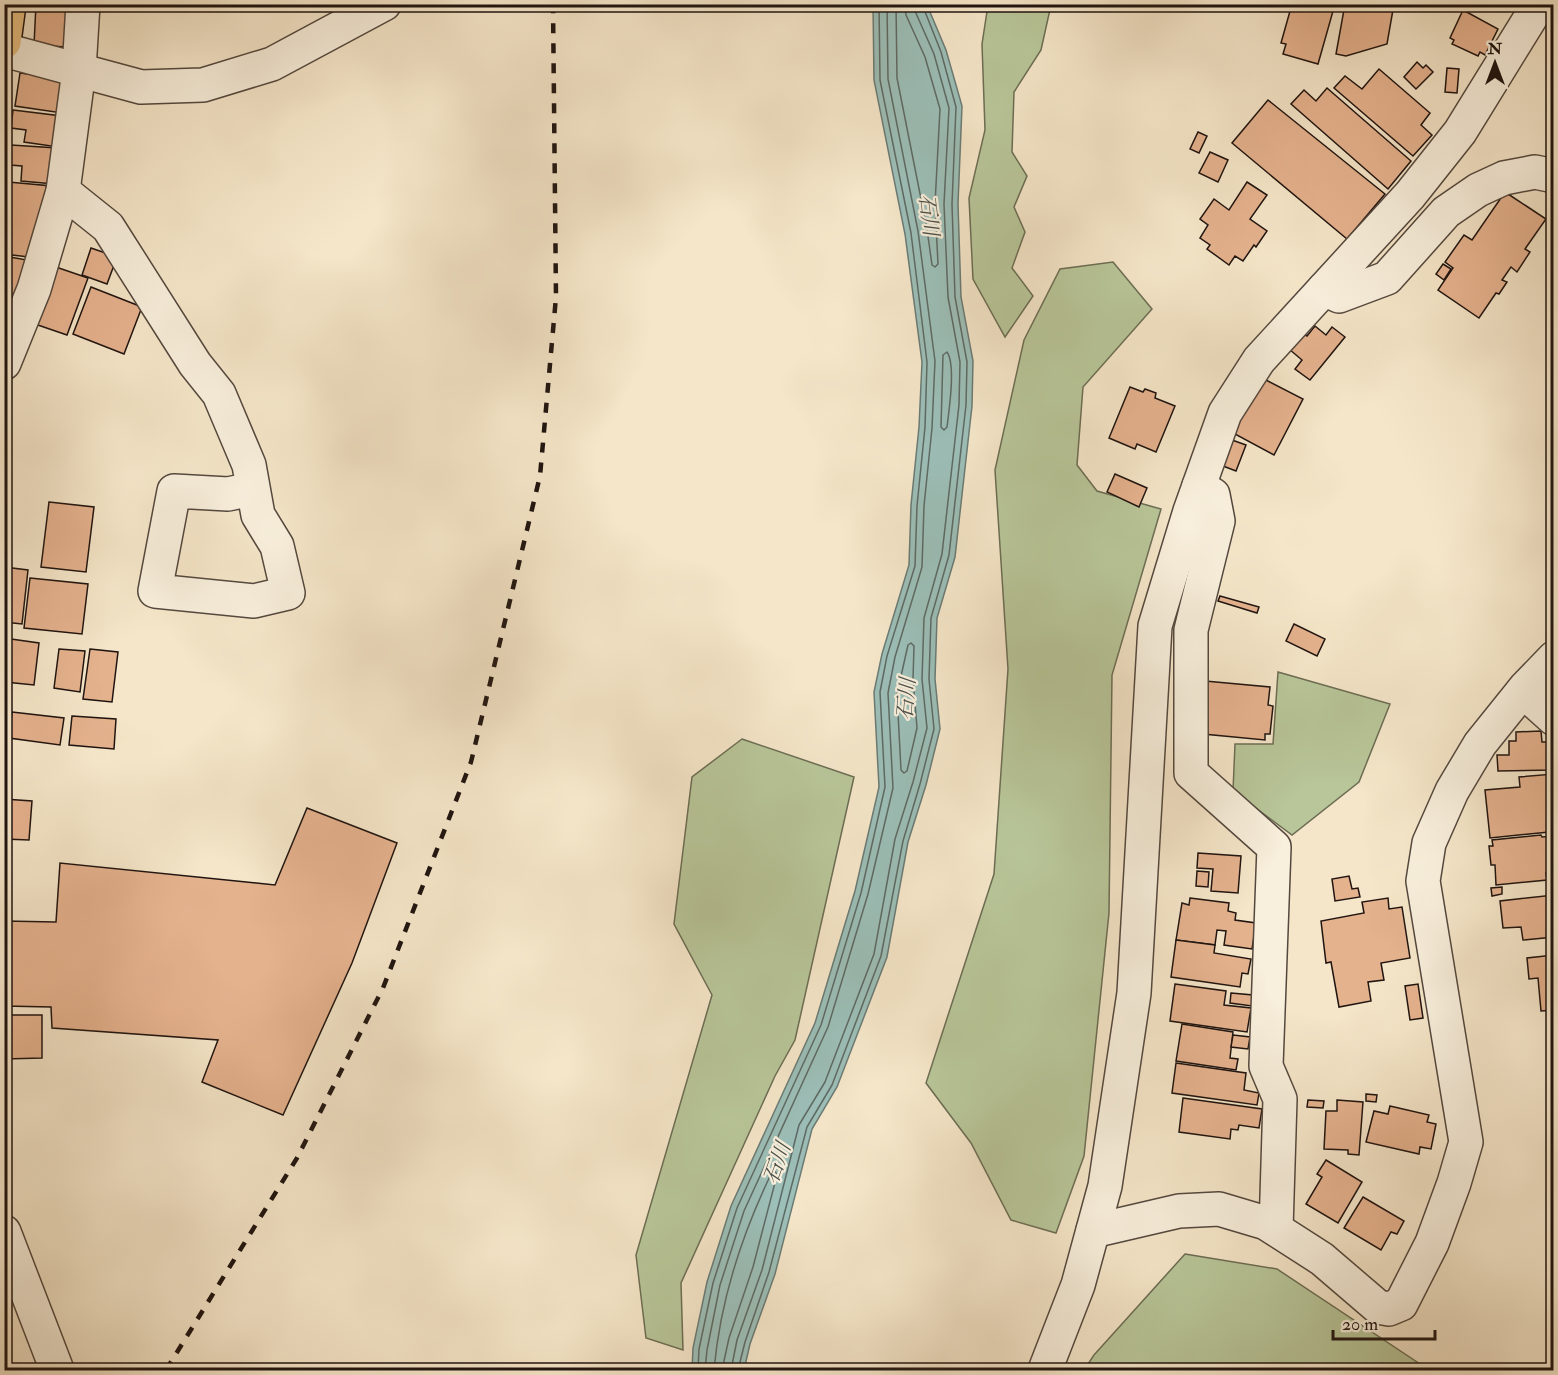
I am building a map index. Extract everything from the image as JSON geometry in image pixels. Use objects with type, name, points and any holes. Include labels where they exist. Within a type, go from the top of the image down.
[{"type":"highway","points":[[4,42],[9,4]]},
{"type":"street","points":[[4,363],[34,289],[63,191],[79,70],[82,4]]},
{"type":"street","points":[[4,50],[141,87],[203,85],[272,64],[384,4]]},
{"type":"street","points":[[1045,1371],[1078,1285],[1105,1186],[1134,993],[1155,626],[1198,486],[1225,413],[1259,360],[1410,195],[1460,132],[1539,4]]},
{"type":"street","points":[[1324,289],[1339,296],[1387,278],[1446,212],[1478,190],[1504,178],[1535,172],[1554,176]]},
{"type":"street","points":[[63,191],[108,227],[195,364],[219,394],[249,465],[258,515],[277,546],[288,594],[254,602],[155,591],[174,491],[228,494],[252,489]]},
{"type":"street","points":[[1198,486],[1213,495],[1218,521],[1191,630],[1191,773],[1274,847],[1266,1066],[1280,1099],[1276,1229]]},
{"type":"street","points":[[1093,1230],[1179,1211],[1219,1209],[1266,1222],[1322,1259],[1378,1307],[1389,1310],[1401,1304],[1432,1243],[1466,1142],[1423,881],[1429,843],[1452,791],[1480,744],[1523,691],[1554,658]]},
{"type":"street","points":[[1523,691],[1554,719]]},
{"type":"street","points":[[4,1233],[57,1371]]},
{"type":"green space","points":[[988,5],[1051,5],[1041,50],[1014,92],[1012,152],[1027,176],[1014,207],[1025,232],[1012,268],[1033,296],[1005,337],[973,279],[969,198],[985,130],[982,44]]},
{"type":"green space","points":[[1113,262],[1152,309],[1083,387],[1077,465],[1097,491],[1161,509],[1112,675],[1109,913],[1084,1156],[1056,1233],[1011,1220],[971,1143],[926,1083],[994,874],[1008,669],[995,470],[1024,340],[1060,269]]},
{"type":"green space","points":[[1278,672],[1390,704],[1359,782],[1292,835],[1233,791],[1235,744],[1273,744]]},
{"type":"green space","points":[[742,739],[854,777],[795,1040],[775,1076],[681,1283],[683,1350],[646,1338],[636,1255],[712,995],[674,924],[692,777]]},
{"type":"green space","points":[[1185,1254],[1277,1269],[1429,1370],[1084,1370],[1094,1355]]},
{"type":"water","name":"石川","points":[[873,5],[927,5],[946,50],[962,106],[958,204],[961,297],[973,361],[972,406],[955,557],[937,618],[935,679],[940,729],[908,842],[887,957],[837,1087],[812,1129],[775,1274],[750,1344],[744,1370],[692,1370],[693,1348],[707,1282],[731,1206],[815,1023],[855,891],[879,787],[874,692],[882,654],[909,565],[911,505],[919,427],[922,362],[905,234],[874,80]]},
{"type":"building","points":[[36,4],[68,4],[66,47],[34,45]]},
{"type":"building","points":[[1292,4],[1335,4],[1318,64],[1283,54],[1286,44],[1281,43]]},
{"type":"building","points":[[1345,4],[1394,4],[1387,44],[1346,56],[1336,54]]},
{"type":"building","points":[[1463,10],[1498,29],[1485,55],[1480,52],[1478,56],[1452,44],[1454,40],[1450,38]]},
{"type":"building","points":[[1417,62],[1423,68],[1426,65],[1433,72],[1416,89],[1404,77]]},
{"type":"building","points":[[1447,68],[1459,69],[1457,93],[1445,92]]},
{"type":"building","points":[[1379,69],[1430,113],[1421,125],[1432,135],[1413,156],[1334,88],[1345,76],[1362,89]]},
{"type":"building","points":[[20,73],[67,79],[62,113],[15,106]]},
{"type":"building","points":[[1327,88],[1411,161],[1388,189],[1291,104],[1304,90],[1316,101]]},
{"type":"building","points":[[1268,100],[1385,194],[1347,239],[1232,143]]},
{"type":"building","points":[[13,110],[62,116],[58,147],[24,142],[26,130],[11,128]]},
{"type":"building","points":[[1198,132],[1207,136],[1199,153],[1190,149]]},
{"type":"building","points":[[11,145],[57,148],[54,184],[21,181],[22,166],[10,165]]},
{"type":"building","points":[[1210,152],[1228,160],[1218,182],[1199,173]]},
{"type":"building","points":[[8,182],[52,186],[29,257],[4,254],[4,206]]},
{"type":"building","points":[[1247,182],[1267,195],[1250,219],[1267,231],[1243,261],[1235,256],[1229,265],[1207,249],[1210,245],[1200,238],[1208,225],[1200,219],[1214,199],[1229,210]]},
{"type":"building","points":[[1505,192],[1546,219],[1525,249],[1530,252],[1517,272],[1511,267],[1502,280],[1507,282],[1499,294],[1496,293],[1479,318],[1438,290],[1453,268],[1445,262],[1464,235],[1472,240]]},
{"type":"building","points":[[91,248],[117,257],[107,284],[82,275]]},
{"type":"building","points":[[4,256],[27,260],[4,323]]},
{"type":"building","points":[[1443,264],[1451,269],[1444,280],[1436,274]]},
{"type":"building","points":[[53,266],[88,278],[67,335],[32,323]]},
{"type":"building","points":[[91,287],[142,307],[124,354],[73,334]]},
{"type":"building","points":[[1315,326],[1326,335],[1332,327],[1345,337],[1310,380],[1295,369],[1302,360],[1289,349],[1302,333],[1307,336]]},
{"type":"building","points":[[1262,378],[1303,399],[1274,455],[1233,433]]},
{"type":"building","points":[[1130,387],[1143,392],[1145,389],[1156,393],[1155,398],[1175,406],[1156,452],[1137,444],[1135,449],[1109,438]]},
{"type":"building","points":[[1232,440],[1246,445],[1236,471],[1223,466]]},
{"type":"building","points":[[1115,474],[1147,488],[1139,507],[1107,492]]},
{"type":"building","points":[[49,502],[94,507],[86,572],[41,567]]},
{"type":"building","points":[[4,567],[28,570],[22,624],[4,622]]},
{"type":"building","points":[[30,578],[88,584],[82,634],[24,628]]},
{"type":"building","points":[[1220,596],[1259,607],[1257,613],[1218,601]]},
{"type":"building","points":[[1294,624],[1325,639],[1317,656],[1286,641]]},
{"type":"building","points":[[11,639],[39,643],[34,685],[5,682]]},
{"type":"building","points":[[59,649],[85,651],[80,692],[54,688]]},
{"type":"building","points":[[90,649],[118,652],[112,702],[83,699]]},
{"type":"building","points":[[1205,681],[1270,687],[1268,705],[1273,706],[1270,734],[1265,734],[1265,740],[1203,734]]},
{"type":"building","points":[[12,712],[64,718],[60,745],[9,738]]},
{"type":"building","points":[[72,716],[116,719],[114,749],[69,745]]},
{"type":"building","points":[[1541,731],[1542,742],[1550,742],[1550,747],[1554,747],[1554,770],[1498,771],[1497,755],[1509,755],[1509,741],[1516,741],[1516,732]]},
{"type":"building","points":[[1554,774],[1554,820],[1548,821],[1549,832],[1490,838],[1485,790],[1520,787],[1519,777]]},
{"type":"building","points":[[4,799],[32,801],[29,840],[4,839]]},
{"type":"building","points":[[307,808],[397,843],[352,963],[283,1115],[202,1082],[218,1040],[52,1028],[51,1007],[4,1006],[4,921],[56,922],[60,863],[275,885]]},
{"type":"building","points":[[1541,835],[1542,837],[1554,836],[1554,872],[1546,873],[1547,880],[1496,885],[1495,865],[1491,865],[1489,846],[1493,846],[1492,840]]},
{"type":"building","points":[[1198,853],[1241,856],[1238,893],[1211,891],[1213,869],[1197,868]]},
{"type":"building","points":[[1197,871],[1209,872],[1208,887],[1196,886]]},
{"type":"building","points":[[1349,876],[1352,889],[1358,888],[1360,897],[1335,901],[1332,879]]},
{"type":"building","points":[[1502,887],[1502,894],[1492,896],[1491,888]]},
{"type":"building","points":[[1554,895],[1554,937],[1523,940],[1521,927],[1503,928],[1500,901]]},
{"type":"building","points":[[1190,898],[1229,903],[1228,911],[1236,913],[1235,920],[1256,923],[1252,949],[1224,945],[1226,931],[1217,930],[1215,945],[1176,940],[1182,903],[1189,905]]},
{"type":"building","points":[[1388,898],[1389,909],[1402,907],[1410,958],[1381,963],[1384,980],[1368,982],[1371,1001],[1339,1007],[1331,962],[1326,963],[1321,921],[1364,913],[1362,902]]},
{"type":"building","points":[[1176,940],[1215,945],[1214,953],[1251,959],[1248,974],[1242,973],[1240,987],[1171,977]]},
{"type":"building","points":[[1554,955],[1554,1010],[1541,1011],[1538,978],[1529,979],[1527,958]]},
{"type":"building","points":[[1175,984],[1226,991],[1224,1005],[1251,1008],[1247,1032],[1170,1021]]},
{"type":"building","points":[[1418,984],[1423,1018],[1410,1020],[1405,986]]},
{"type":"building","points":[[1231,993],[1253,995],[1252,1006],[1230,1003]]},
{"type":"building","points":[[4,1015],[42,1015],[42,1058],[4,1059]]},
{"type":"building","points":[[1182,1024],[1233,1032],[1230,1058],[1238,1059],[1236,1070],[1176,1061]]},
{"type":"building","points":[[1233,1035],[1250,1037],[1248,1049],[1231,1047]]},
{"type":"building","points":[[1176,1063],[1246,1073],[1244,1090],[1259,1093],[1257,1105],[1172,1093]]},
{"type":"building","points":[[1366,1094],[1377,1095],[1376,1102],[1366,1101]]},
{"type":"building","points":[[1183,1098],[1262,1109],[1259,1128],[1239,1125],[1238,1130],[1231,1129],[1230,1139],[1179,1132]]},
{"type":"building","points":[[1308,1100],[1324,1101],[1323,1108],[1307,1107]]},
{"type":"building","points":[[1337,1100],[1363,1102],[1359,1155],[1348,1154],[1348,1150],[1324,1149],[1326,1111],[1337,1111]]},
{"type":"building","points":[[1390,1106],[1429,1115],[1427,1122],[1436,1124],[1431,1149],[1420,1147],[1419,1154],[1366,1142],[1374,1111],[1388,1114]]},
{"type":"building","points":[[1326,1160],[1362,1182],[1338,1223],[1306,1204],[1322,1177],[1317,1174]]},
{"type":"building","points":[[1363,1197],[1404,1221],[1397,1234],[1391,1232],[1381,1250],[1344,1228]]},
{"type":"railway","points":[[166,1370],[297,1158],[383,988],[471,762],[540,476],[556,297],[553,4]]}]
